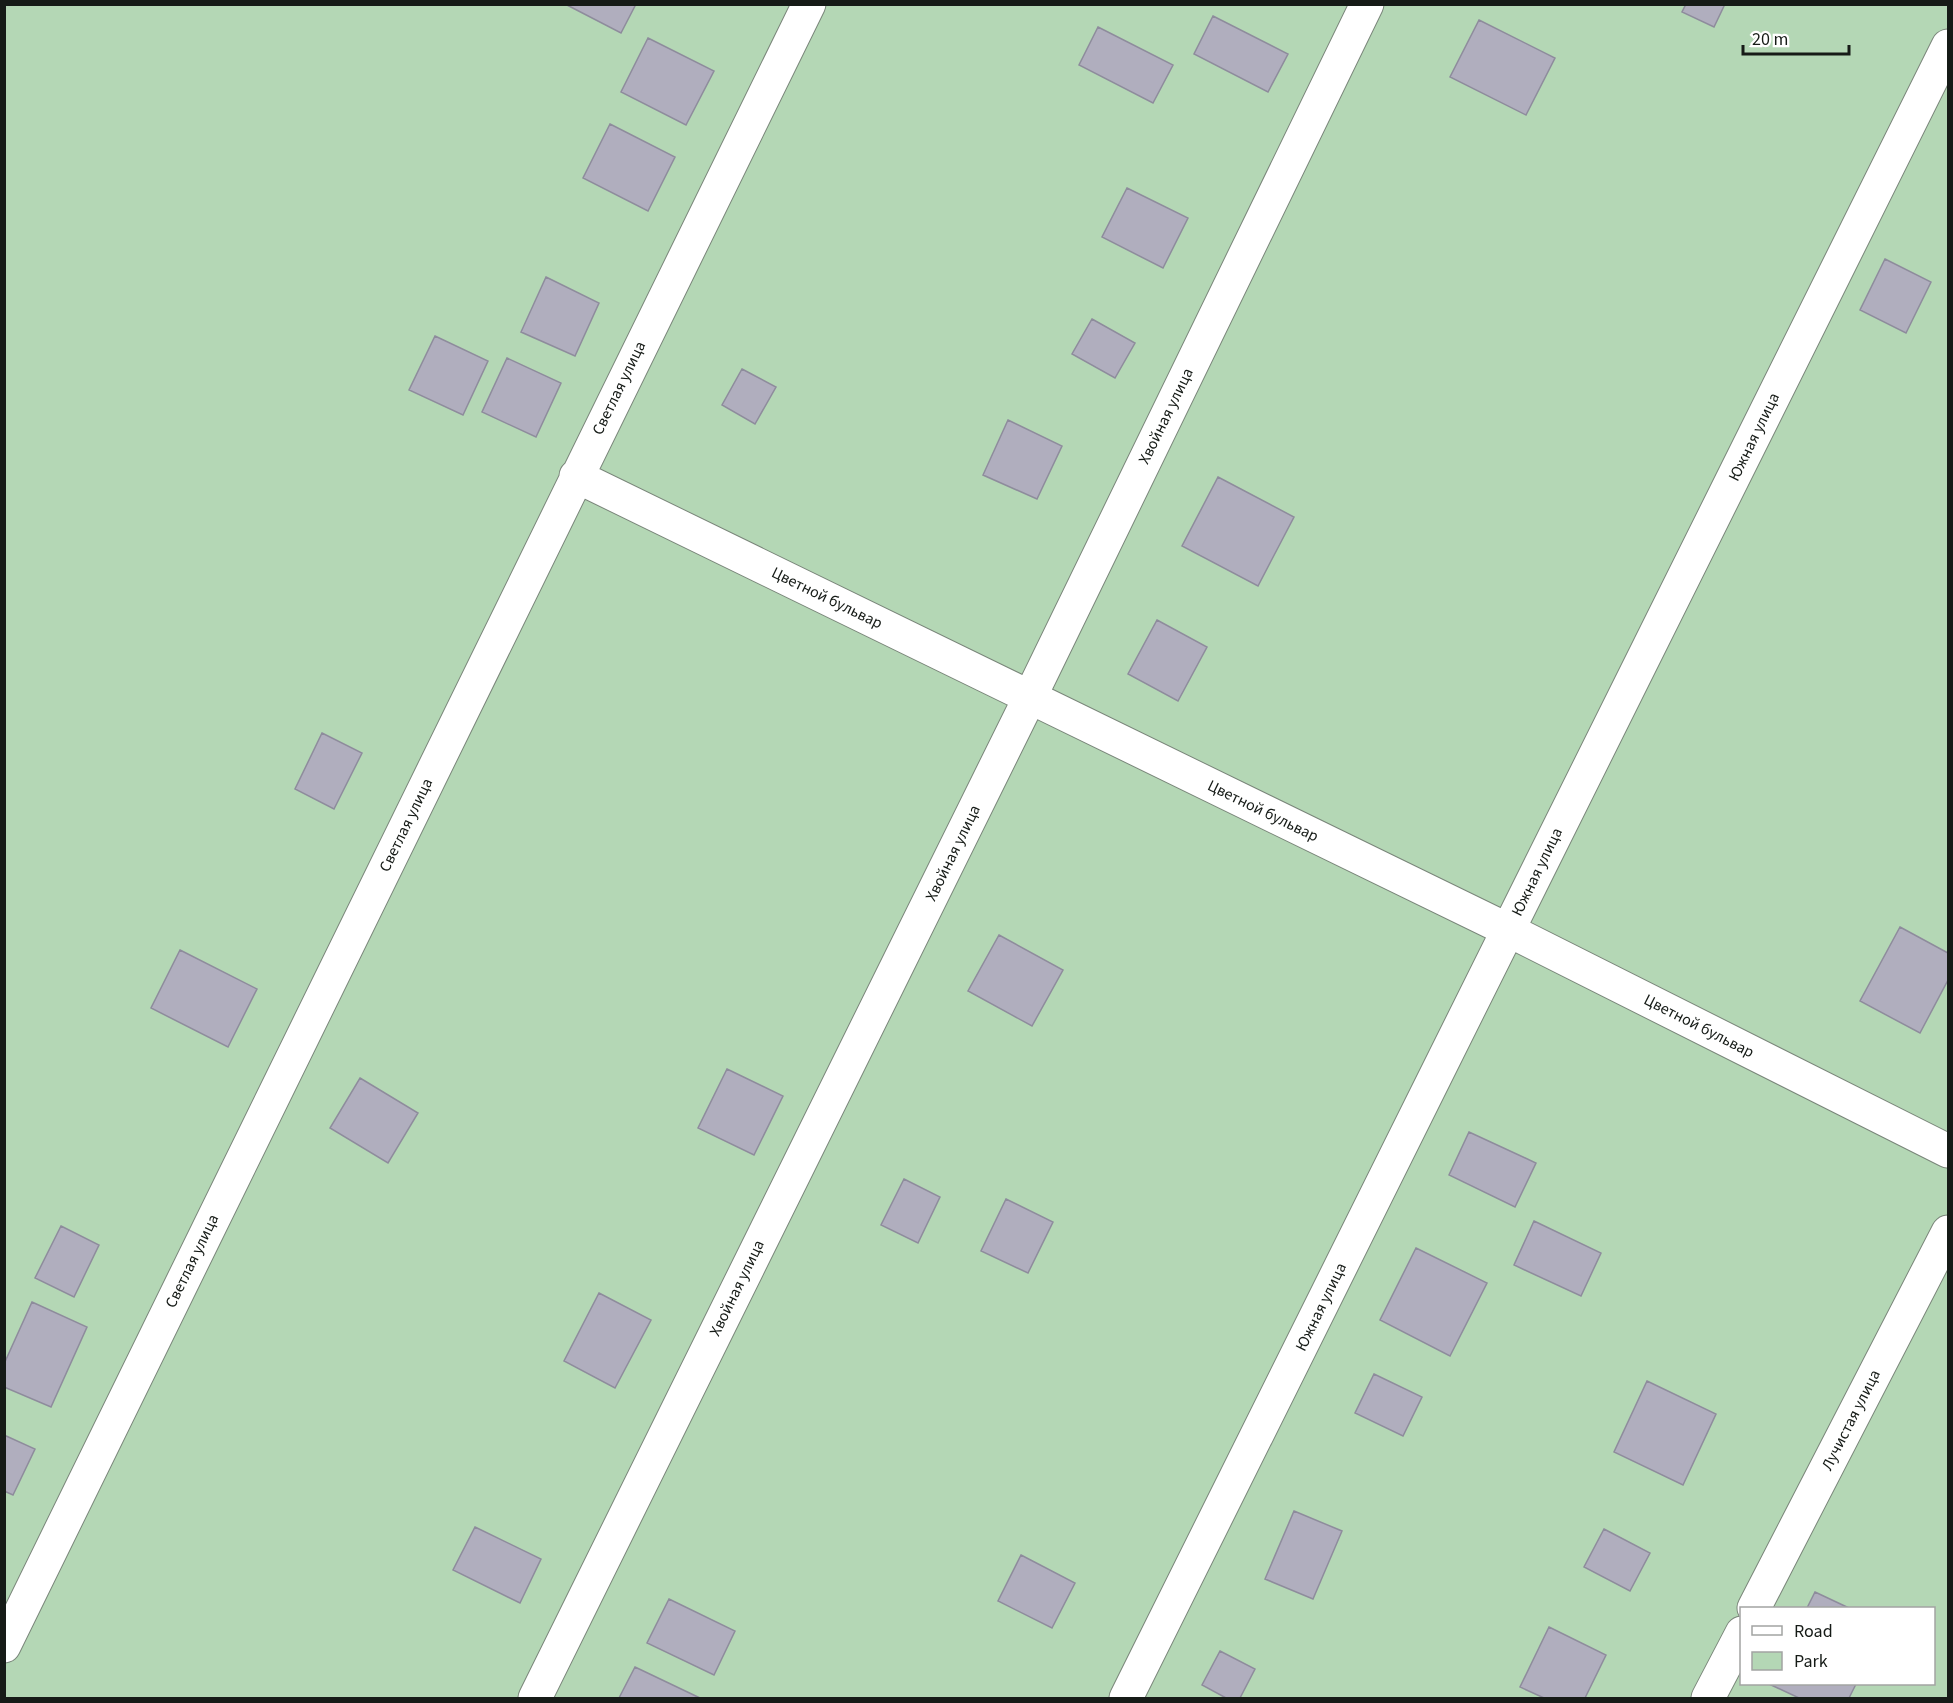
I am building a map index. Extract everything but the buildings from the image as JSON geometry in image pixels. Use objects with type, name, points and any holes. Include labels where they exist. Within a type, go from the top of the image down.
[{"type":"street","name":"Светлая улица","points":[[4,1646],[809,4]]},
{"type":"street","name":"Хвойная улица","points":[[535,1698],[1030,697],[1367,4]]},
{"type":"street","name":"Южная улица","points":[[1126,1698],[1948,46]]},
{"type":"street","name":"Цветной бульвар","points":[[576,476],[1508,930],[1948,1151]]},
{"type":"street","name":"Лучистая улица","points":[[1755,1607],[1948,1232]]},
{"type":"street","points":[[1708,1698],[1740,1637]]},
{"type":"green space","points":[[5,5],[1948,5],[1948,1698],[5,1698]]}]
